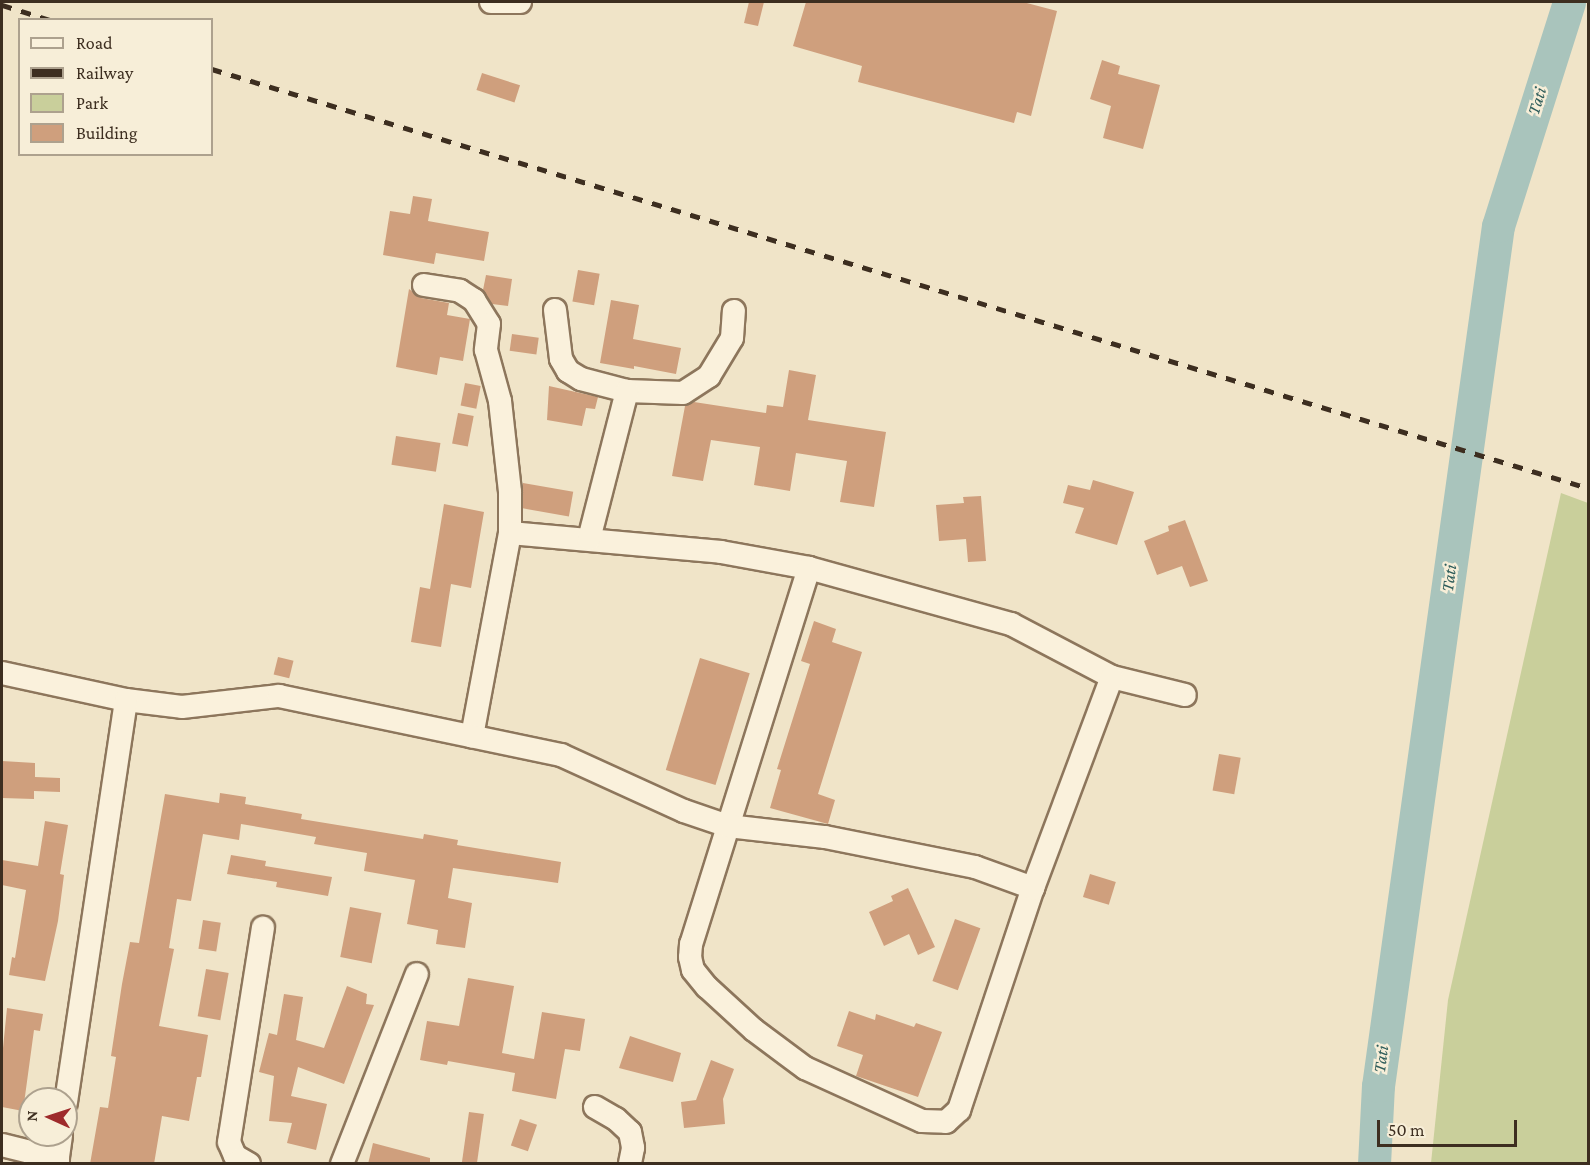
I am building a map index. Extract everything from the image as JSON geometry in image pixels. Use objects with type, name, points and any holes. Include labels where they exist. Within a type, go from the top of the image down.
[{"type":"street","points":[[491,2],[520,2]]},
{"type":"street","points":[[424,285],[460,291],[474,300],[489,324],[486,350],[500,400],[510,492],[510,533],[472,736]]},
{"type":"street","points":[[555,310],[561,359],[568,371],[581,379],[627,391],[683,393],[709,376],[732,338],[734,310]]},
{"type":"street","points":[[589,539],[627,391]]},
{"type":"street","points":[[510,533],[721,552],[809,568],[1011,624],[1112,677],[1185,695]]},
{"type":"street","points":[[809,568],[691,944],[690,957],[693,970],[707,987],[754,1030],[805,1068],[922,1121],[946,1122],[959,1110],[1033,888],[1112,677]]},
{"type":"street","points":[[2,673],[126,700],[182,707],[279,696],[472,736],[561,755],[684,812],[728,826],[825,837],[964,864],[1033,888]]},
{"type":"street","points":[[68,1087],[126,700]]},
{"type":"street","points":[[249,1164],[235,1156],[229,1142],[263,928]]},
{"type":"street","points":[[342,1164],[417,974]]},
{"type":"street","points":[[595,1107],[616,1119],[630,1132],[633,1148],[630,1164]]},
{"type":"street","points":[[2,1145],[57,1161]]},
{"type":"green space","points":[[1561,493],[1588,503],[1588,1163],[1431,1163],[1448,1000]]},
{"type":"building","points":[[749,2],[764,2],[758,26],[744,23]]},
{"type":"building","points":[[806,2],[1023,2],[1057,11],[1031,116],[1017,112],[1014,123],[858,82],[862,66],[793,46]]},
{"type":"building","points":[[1102,60],[1120,66],[1118,74],[1160,85],[1143,149],[1103,138],[1111,106],[1090,99]]},
{"type":"building","points":[[482,73],[520,85],[514,102],[476,90]]},
{"type":"building","points":[[413,196],[432,199],[428,221],[489,232],[484,261],[436,253],[434,264],[383,255],[390,211],[410,214]]},
{"type":"building","points":[[578,270],[600,274],[594,305],[572,302]]},
{"type":"building","points":[[486,275],[512,279],[508,306],[492,304],[483,290]]},
{"type":"building","points":[[409,289],[421,298],[449,303],[447,315],[470,319],[463,361],[440,357],[437,375],[396,367]]},
{"type":"building","points":[[611,300],[639,305],[633,339],[681,348],[676,374],[634,366],[634,369],[600,363]]},
{"type":"building","points":[[512,334],[539,338],[536,355],[510,351]]},
{"type":"building","points":[[789,370],[816,375],[808,420],[886,432],[874,507],[840,502],[847,461],[796,453],[790,491],[754,485],[760,447],[711,440],[703,481],[672,476],[685,406],[694,402],[766,413],[767,405],[783,407]]},
{"type":"building","points":[[465,383],[481,386],[476,409],[461,406]]},
{"type":"building","points":[[549,386],[598,397],[595,409],[586,408],[582,426],[547,420]]},
{"type":"building","points":[[458,413],[474,416],[468,446],[452,443]]},
{"type":"building","points":[[396,436],[440,443],[436,472],[391,465]]},
{"type":"building","points":[[1093,480],[1134,492],[1117,545],[1075,533],[1084,508],[1063,503],[1068,485],[1090,490]]},
{"type":"building","points":[[523,483],[573,492],[569,516],[519,508]]},
{"type":"building","points":[[981,496],[986,561],[968,562],[966,539],[939,541],[936,505],[964,503],[963,497]]},
{"type":"building","points":[[444,504],[484,512],[471,588],[451,584],[441,647],[411,642],[420,587],[430,589]]},
{"type":"building","points":[[1185,520],[1208,581],[1190,587],[1182,566],[1157,575],[1144,541],[1169,531],[1168,526]]},
{"type":"building","points":[[814,621],[836,629],[832,642],[862,652],[818,794],[835,800],[828,824],[770,808],[781,770],[777,769],[810,664],[801,661]]},
{"type":"building","points":[[278,657],[294,661],[289,678],[274,674]]},
{"type":"building","points":[[700,658],[750,673],[716,785],[666,770]]},
{"type":"building","points":[[1219,754],[1241,758],[1234,794],[1213,790]]},
{"type":"building","points":[[2,761],[35,763],[35,777],[60,778],[60,792],[34,791],[34,799],[2,798]]},
{"type":"building","points":[[220,793],[246,797],[245,804],[302,814],[301,819],[423,839],[424,834],[458,840],[457,845],[561,862],[558,883],[453,868],[448,898],[472,903],[465,948],[436,944],[438,930],[407,924],[415,880],[364,871],[367,853],[314,844],[316,837],[241,824],[239,840],[203,834],[191,901],[177,899],[169,948],[174,949],[159,1026],[208,1035],[201,1077],[197,1077],[189,1121],[162,1116],[154,1164],[90,1164],[100,1107],[108,1108],[116,1057],[111,1056],[122,984],[130,942],[139,943],[165,794],[219,803]]},
{"type":"building","points":[[45,821],[68,825],[60,874],[64,875],[58,921],[45,981],[9,975],[12,957],[15,958],[26,890],[2,885],[2,860],[38,866]]},
{"type":"building","points":[[231,855],[266,861],[265,866],[332,877],[328,896],[276,887],[277,882],[227,874]]},
{"type":"building","points":[[1090,874],[1116,882],[1109,905],[1083,897]]},
{"type":"building","points":[[908,888],[935,947],[918,955],[909,934],[884,946],[869,912],[893,901],[891,896]]},
{"type":"building","points":[[350,907],[381,913],[372,963],[340,957]]},
{"type":"building","points":[[955,919],[980,928],[958,990],[932,981]]},
{"type":"building","points":[[203,920],[221,923],[216,951],[198,949]]},
{"type":"building","points":[[206,969],[229,973],[220,1020],[198,1016]]},
{"type":"building","points":[[468,978],[514,986],[502,1053],[534,1059],[542,1012],[585,1019],[580,1051],[565,1049],[556,1099],[512,1091],[515,1073],[448,1061],[447,1065],[420,1060],[427,1021],[459,1026]]},
{"type":"building","points":[[347,986],[367,994],[366,1004],[374,1005],[344,1084],[298,1067],[291,1096],[327,1104],[316,1150],[287,1143],[292,1123],[269,1121],[274,1076],[259,1072],[269,1033],[277,1035],[284,994],[303,997],[296,1040],[324,1048]]},
{"type":"building","points":[[7,1008],[43,1014],[40,1031],[34,1030],[26,1087],[18,1087],[18,1110],[2,1107],[2,1058]]},
{"type":"building","points":[[849,1011],[875,1020],[876,1014],[914,1027],[916,1023],[942,1032],[918,1097],[856,1076],[863,1055],[837,1046]]},
{"type":"building","points":[[630,1036],[681,1053],[673,1082],[619,1068]]},
{"type":"building","points":[[711,1060],[734,1069],[723,1099],[725,1124],[684,1128],[681,1102],[696,1100]]},
{"type":"building","points":[[469,1112],[484,1114],[477,1164],[462,1164]]},
{"type":"building","points":[[520,1119],[537,1125],[528,1151],[511,1145]]},
{"type":"building","points":[[373,1143],[430,1158],[430,1164],[368,1164]]},
{"type":"waterway","name":"Tati","points":[[1374,1164],[1378,1086],[1498,226],[1569,2]]},
{"type":"railway","points":[[2,5],[44,18]]},
{"type":"railway","points":[[213,69],[1588,488]]}]
